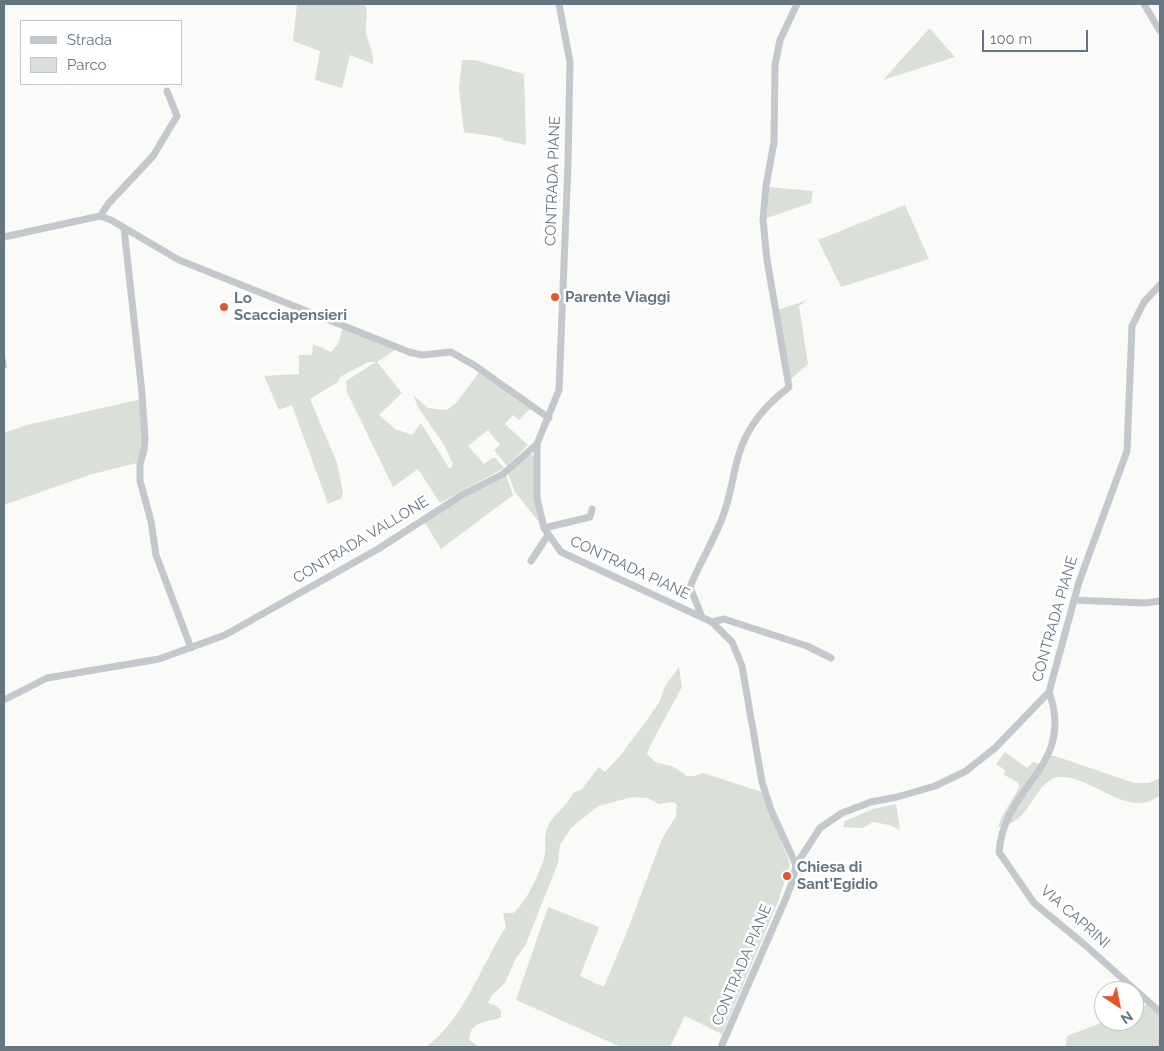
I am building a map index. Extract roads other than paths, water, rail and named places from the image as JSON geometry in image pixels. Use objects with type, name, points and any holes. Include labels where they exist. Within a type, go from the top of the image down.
[{"type":"street","name":"CONTRADA PIANE","points":[[559,4],[570,62],[568,164],[559,390],[537,444],[537,498],[546,531],[561,552],[712,622],[732,642],[742,666],[762,782],[771,810],[796,865]]},
{"type":"street","points":[[702,617],[690,587],[697,569],[708,552],[724,512],[739,452],[755,419],[770,402],[789,387],[767,260],[763,220],[766,186],[774,142],[775,65],[780,40],[797,4]]},
{"type":"street","points":[[1144,4],[1160,31]]},
{"type":"street","points":[[100,216],[109,203],[153,156],[177,116],[167,91]]},
{"type":"street","points":[[4,237],[100,216],[179,260],[409,352],[422,355],[451,352],[474,365],[549,418]]},
{"type":"street","points":[[124,228],[144,430],[144,450],[140,464],[140,480],[151,521],[156,555],[192,648]]},
{"type":"street","name":"CONTRADA PIANE","points":[[722,1047],[786,898],[796,865],[820,828],[842,813],[871,802],[935,786],[966,771],[994,748],[1049,692],[1079,582],[1127,451],[1132,326],[1144,302],[1160,284]]},
{"type":"street","name":"CONTRADA VALLONE","points":[[4,700],[47,678],[159,660],[192,648],[254,620],[304,589],[378,549],[462,494],[503,474],[537,444]]},
{"type":"street","points":[[532,561],[546,531],[590,517],[592,509]]},
{"type":"street","points":[[1074,600],[1146,603],[1160,601]]},
{"type":"street","points":[[712,622],[724,619],[807,646],[831,658]]},
{"type":"street","name":"VIA CAPRINI","points":[[1049,692],[1054,708],[1056,736],[1051,750],[1017,801],[1005,825],[999,852],[1034,903],[1085,944],[1160,1012]]},
{"type":"waterway","points":[[4,355],[6,367],[4,367]]},
{"type":"place","name":"Parente Viaggi","points":[[555,297]]},
{"type":"place","name":"Lo Scacciapensieri","points":[[224,307]]},
{"type":"place","name":"Chiesa di Sant'Egidio","points":[[787,876]]}]
